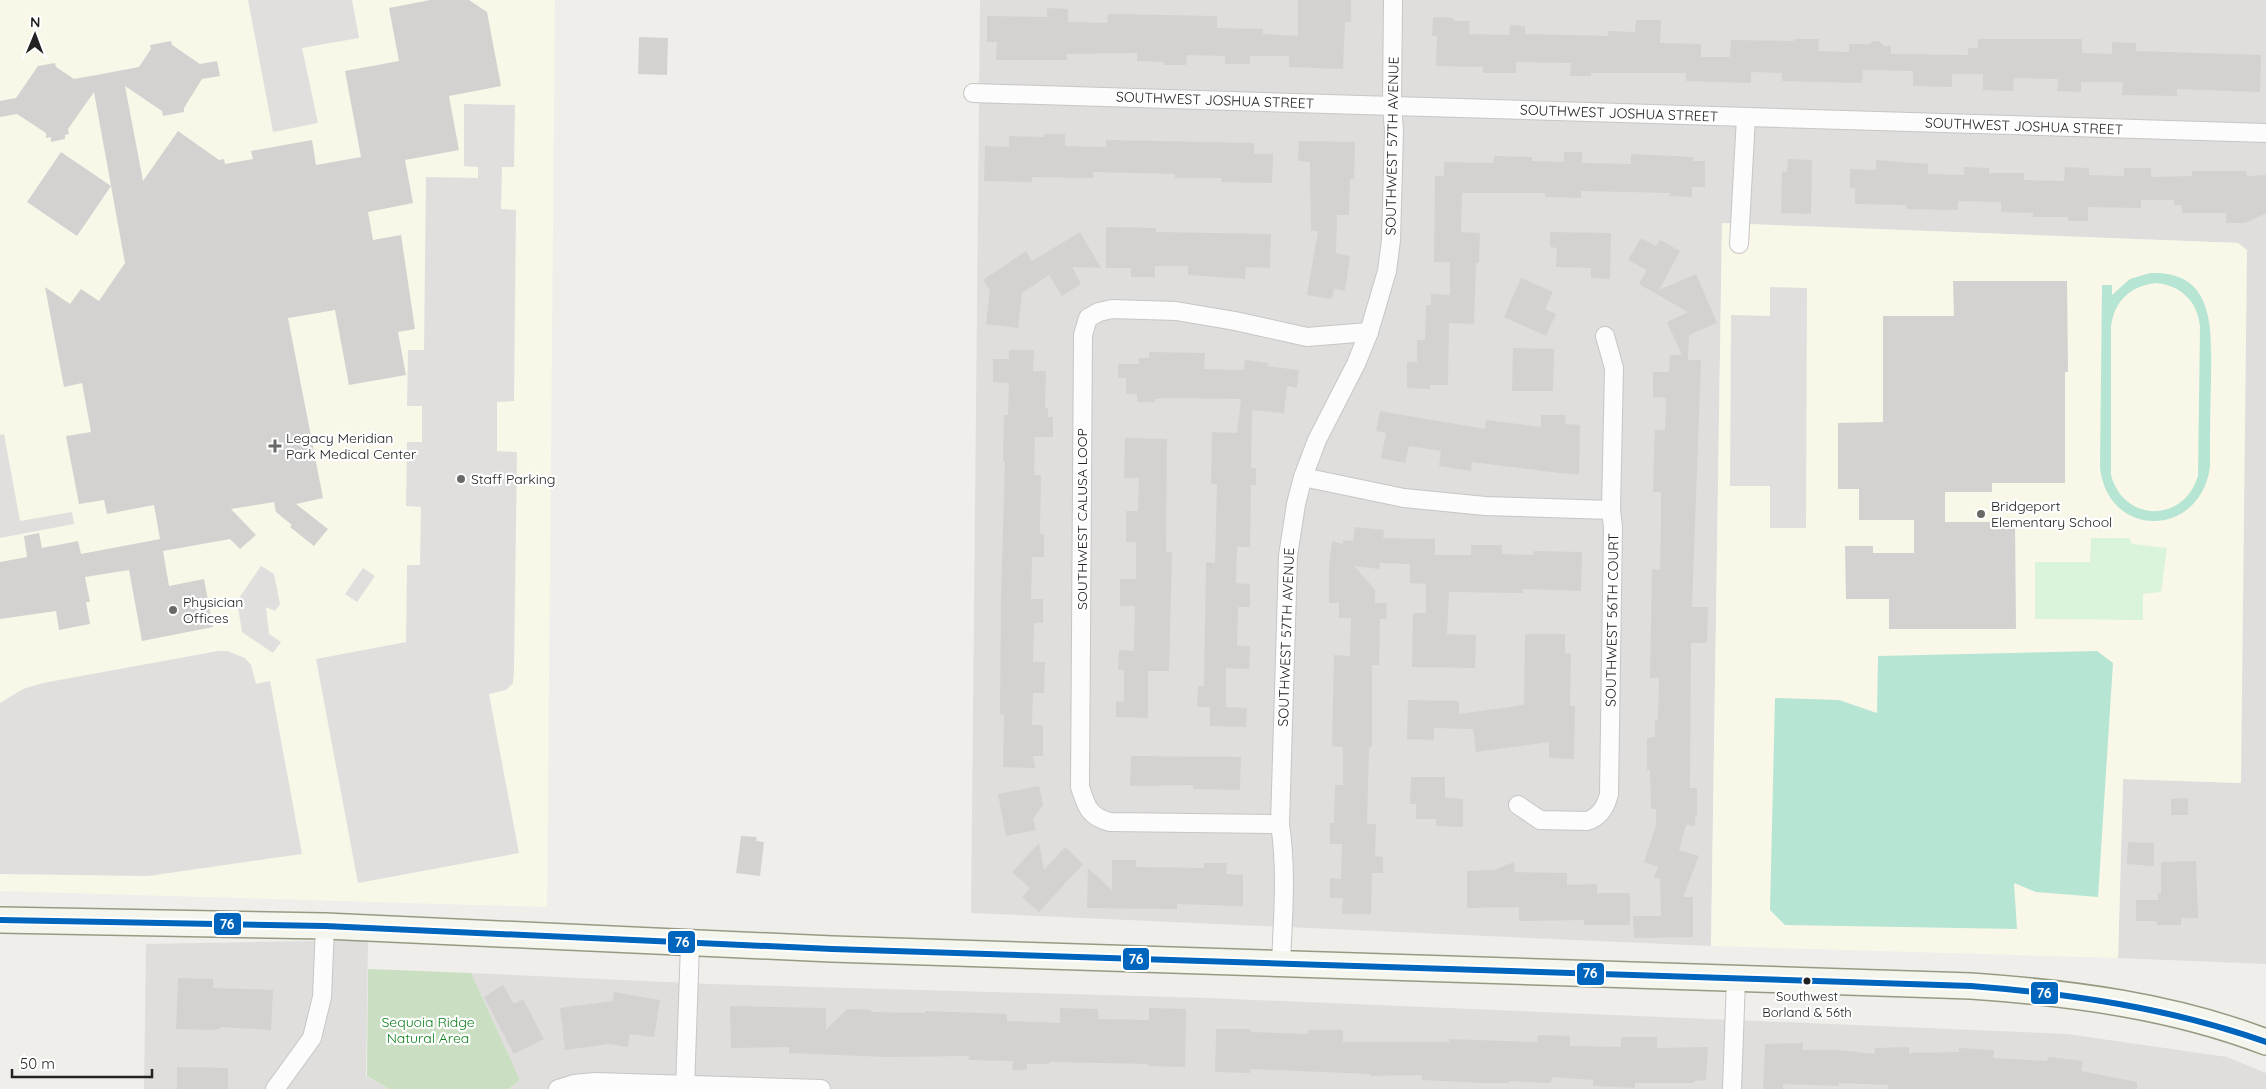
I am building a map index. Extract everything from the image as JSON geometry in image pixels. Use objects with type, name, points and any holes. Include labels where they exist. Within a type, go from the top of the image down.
[{"type":"main road","points":[[0,920],[325,926],[690,944],[1962,986],[2044,992],[2091,998],[2166,1012],[2214,1024],[2266,1042]]},
{"type":"street","name":"SOUTHWEST 57TH AVENUE","points":[[1282,963],[1285,879],[1280,824],[1288,556],[1303,477],[1318,440],[1356,364],[1369,332],[1388,271],[1391,240],[1394,131],[1392,105],[1393,0]]},
{"type":"street","name":"SOUTHWEST JOSHUA STREET","points":[[973,93],[2266,133]]},
{"type":"street","points":[[1739,244],[1746,117]]},
{"type":"street","name":"SOUTHWEST CALUSA LOOP","points":[[1280,824],[1110,822],[1095,817],[1086,807],[1080,787],[1083,335],[1088,318],[1099,312],[1112,310],[1176,311],[1236,321],[1307,337],[1369,332]]},
{"type":"street","name":"SOUTHWEST 56TH COURT","points":[[1518,805],[1540,820],[1587,821],[1594,819],[1606,805],[1609,794],[1614,368],[1605,336]]},
{"type":"street","points":[[1303,477],[1404,498],[1484,506],[1611,510]]},
{"type":"street","points":[[275,1089],[312,1038],[322,998],[325,926]]},
{"type":"street","points":[[685,1087],[690,944]]},
{"type":"street","points":[[1732,1089],[1736,979]]},
{"type":"street","points":[[558,1089],[574,1084],[595,1082],[685,1087],[821,1089]]},
{"type":"shaded area","name":"Legacy Meridian Park Medical Center","points":[[0,0],[555,0],[547,907],[0,891]]},
{"type":"shaded area","points":[[248,0],[352,0],[359,38],[302,48],[318,123],[273,132]]},
{"type":"shaded area","points":[[980,0],[2266,0],[2266,964],[2118,958],[2123,779],[2241,783],[2238,243],[1722,223],[1711,946],[971,913]]},
{"type":"shaded area","name":"Staff Parking","points":[[464,104],[515,105],[514,167],[502,167],[501,209],[516,210],[514,401],[497,402],[497,451],[517,452],[514,670],[513,683],[506,690],[489,694],[519,853],[358,883],[316,659],[406,642],[407,565],[420,565],[421,507],[406,506],[407,442],[422,442],[422,406],[407,406],[408,350],[424,350],[426,177],[478,178],[478,167],[464,166]]},
{"type":"shaded area","name":"Bridgeport Elementary School","points":[[1722,223],[2238,243],[2247,250],[2241,783],[2123,779],[2118,958],[1711,946]]},
{"type":"shaded area","points":[[1770,287],[1807,288],[1806,528],[1770,528],[1770,486],[1730,486],[1731,315],[1770,316]]},
{"type":"shaded area","points":[[4,434],[20,521],[72,512],[74,524],[0,538],[0,435]]},
{"type":"shaded area","points":[[261,566],[274,574],[280,604],[275,611],[266,607],[269,634],[281,642],[273,653],[242,632],[237,601]]},
{"type":"shaded area","points":[[363,568],[375,576],[357,602],[345,594]]},
{"type":"shaded area","points":[[218,651],[227,651],[245,658],[251,665],[256,684],[270,681],[302,854],[148,876],[0,874],[0,703],[23,689],[43,683]]},
{"type":"shaded area","points":[[368,940],[366,1076],[389,1089],[144,1089],[146,944]]},
{"type":"shaded area","points":[[471,973],[711,984],[1209,998],[2067,1034],[2227,1057],[2266,1073],[2266,1089],[508,1089],[520,1080]]},
{"type":"green space","points":[[2150,273],[2172,275],[2189,282],[2200,294],[2210,327],[2210,467],[2203,491],[2190,507],[2173,518],[2154,521],[2135,518],[2119,508],[2106,491],[2100,467],[2102,285],[2112,285],[2112,295],[2130,279]],"holes":[[[2156,283],[2165,284],[2187,296],[2199,318],[2198,476],[2191,491],[2180,502],[2168,509],[2154,511],[2141,509],[2128,502],[2118,491],[2111,475],[2111,327],[2120,302],[2131,291],[2138,287]]]},
{"type":"green space","points":[[2091,538],[2129,538],[2132,544],[2167,548],[2161,592],[2143,594],[2143,620],[2035,619],[2035,562],[2090,562]]},
{"type":"green space","points":[[2097,651],[2113,663],[2098,897],[2036,892],[2014,883],[2017,929],[1785,925],[1770,910],[1775,698],[1839,700],[1877,713],[1878,656]]},
{"type":"green space","name":"Sequoia Ridge Natural Area","points":[[368,969],[471,973],[520,1080],[508,1089],[389,1089],[367,1076]]},
{"type":"building","points":[[430,0],[469,0],[487,12],[501,86],[449,96],[459,150],[405,160],[413,203],[368,212],[373,240],[401,235],[415,329],[398,332],[406,375],[349,385],[335,310],[288,318],[323,498],[296,504],[328,529],[314,546],[290,527],[292,525],[276,512],[274,502],[231,509],[256,535],[240,549],[230,539],[163,551],[169,586],[204,579],[213,627],[142,641],[129,570],[85,577],[90,602],[86,602],[90,624],[59,630],[56,611],[0,619],[0,562],[27,557],[24,536],[39,533],[42,548],[78,541],[81,554],[160,539],[154,505],[107,514],[104,500],[79,504],[66,436],[91,432],[82,383],[64,387],[45,287],[70,304],[81,289],[99,301],[125,263],[94,92],[68,129],[69,134],[65,135],[65,139],[51,142],[51,137],[46,138],[46,133],[17,114],[0,117],[0,101],[16,98],[38,66],[55,63],[56,67],[74,79],[102,74],[139,67],[151,49],[150,45],[171,41],[172,45],[200,64],[217,61],[220,76],[202,79],[184,108],[184,112],[163,116],[162,111],[125,86],[143,181],[178,131],[219,160],[224,159],[225,164],[253,159],[251,151],[312,140],[316,165],[361,157],[345,71],[399,61],[389,8]]},
{"type":"building","points":[[1298,0],[1351,0],[1351,22],[1345,22],[1343,69],[1289,67],[1289,56],[1250,56],[1250,64],[1225,64],[1225,56],[1187,55],[1186,65],[1164,65],[1164,62],[1137,61],[1137,53],[1067,54],[1067,60],[996,60],[997,42],[987,42],[987,16],[1047,17],[1047,8],[1068,9],[1068,22],[1107,23],[1108,14],[1217,16],[1217,28],[1263,29],[1263,34],[1298,36]]},
{"type":"building","points":[[1433,17],[1454,18],[1454,21],[1470,21],[1469,34],[1509,35],[1510,25],[1525,26],[1525,34],[1608,36],[1608,31],[1635,32],[1636,20],[1661,20],[1660,43],[1701,44],[1701,57],[1730,57],[1731,40],[1794,41],[1794,39],[1819,39],[1818,51],[1849,52],[1849,44],[1870,44],[1873,41],[1879,41],[1884,46],[1891,46],[1891,54],[1968,55],[1968,48],[1978,48],[1978,39],[2082,39],[2082,53],[2112,54],[2112,42],[2136,43],[2136,51],[2261,55],[2260,92],[2177,89],[2177,96],[2122,95],[2123,82],[2081,82],[2081,92],[2057,91],[2058,79],[2014,78],[2013,91],[1983,90],[1983,74],[1952,74],[1952,87],[1913,86],[1913,71],[1863,70],[1862,83],[1782,81],[1782,73],[1751,72],[1751,83],[1686,81],[1686,73],[1591,73],[1591,76],[1570,76],[1571,63],[1516,62],[1516,73],[1483,73],[1483,67],[1436,66],[1437,36],[1432,36]]},
{"type":"building","points":[[639,37],[668,38],[667,75],[638,74]]},
{"type":"building","points":[[1044,134],[1065,134],[1065,146],[1106,147],[1106,140],[1254,143],[1254,154],[1273,154],[1272,183],[1221,182],[1222,178],[1175,178],[1175,174],[1093,172],[1093,178],[1032,177],[1032,182],[984,181],[985,146],[1009,147],[1009,136],[1044,137]]},
{"type":"building","points":[[1299,141],[1355,142],[1354,179],[1350,179],[1349,215],[1337,215],[1336,253],[1350,256],[1345,291],[1334,289],[1332,299],[1307,295],[1318,231],[1311,231],[1310,162],[1298,161]]},
{"type":"building","points":[[61,152],[111,186],[77,236],[27,202]]},
{"type":"building","points":[[1564,152],[1582,152],[1582,163],[1631,164],[1631,154],[1693,157],[1693,161],[1705,161],[1705,187],[1692,187],[1692,197],[1670,196],[1670,193],[1581,191],[1581,198],[1545,197],[1545,193],[1462,193],[1461,232],[1480,233],[1479,263],[1476,263],[1474,324],[1449,323],[1448,385],[1430,385],[1430,389],[1407,388],[1407,362],[1417,362],[1417,340],[1425,340],[1426,305],[1431,305],[1431,294],[1450,295],[1450,262],[1434,262],[1435,176],[1444,176],[1444,162],[1494,163],[1494,156],[1532,157],[1532,161],[1564,162]]},
{"type":"building","points":[[1788,159],[1812,160],[1811,214],[1781,213],[1782,171],[1787,172]]},
{"type":"building","points":[[1876,160],[1928,164],[1928,174],[1964,175],[1964,167],[1989,168],[1989,173],[2024,173],[2024,180],[2064,181],[2065,167],[2089,168],[2089,175],[2124,176],[2124,168],[2151,168],[2151,177],[2192,176],[2192,171],[2246,171],[2247,176],[2266,175],[2266,213],[2245,223],[2226,223],[2226,213],[2182,213],[2182,205],[2174,205],[2174,200],[2141,200],[2141,208],[2088,207],[2088,221],[2068,221],[2068,217],[2033,217],[2033,213],[2001,212],[2001,202],[1958,201],[1958,210],[1906,209],[1906,205],[1855,204],[1855,188],[1850,188],[1850,169],[1876,170]]},
{"type":"building","points":[[1106,227],[1156,228],[1156,232],[1271,234],[1270,268],[1246,267],[1245,279],[1188,275],[1188,266],[1155,266],[1155,277],[1131,277],[1131,268],[1106,268]]},
{"type":"building","points":[[1080,232],[1101,268],[1072,267],[1081,284],[1062,296],[1049,275],[1022,293],[1018,328],[986,324],[990,291],[983,280],[1026,251],[1032,261]]},
{"type":"building","points":[[1550,232],[1611,233],[1610,279],[1591,278],[1591,268],[1556,267],[1557,248],[1550,247]]},
{"type":"building","points":[[1641,238],[1656,246],[1660,240],[1680,251],[1659,290],[1696,274],[1717,323],[1689,335],[1688,360],[1701,360],[1692,607],[1708,607],[1707,643],[1691,643],[1690,788],[1697,788],[1697,817],[1695,817],[1695,826],[1686,825],[1679,850],[1699,856],[1683,897],[1693,897],[1693,937],[1634,938],[1633,916],[1661,916],[1660,879],[1654,877],[1658,867],[1644,862],[1656,826],[1656,809],[1651,809],[1650,770],[1647,770],[1647,738],[1655,737],[1655,720],[1658,720],[1659,678],[1650,678],[1652,569],[1660,570],[1661,492],[1653,492],[1655,430],[1665,430],[1666,398],[1653,397],[1653,372],[1669,372],[1670,355],[1682,355],[1667,322],[1688,312],[1639,284],[1647,270],[1628,260]]},
{"type":"building","points":[[1521,278],[1553,292],[1545,309],[1556,314],[1546,336],[1504,317]]},
{"type":"building","points":[[1953,281],[2067,281],[2068,372],[2065,372],[2065,483],[1992,483],[1992,492],[1945,492],[1945,522],[2015,522],[2016,629],[1889,629],[1889,599],[1846,599],[1845,546],[1873,546],[1873,553],[1914,553],[1914,520],[1859,520],[1859,489],[1838,489],[1838,423],[1883,422],[1883,316],[1954,316]]},
{"type":"building","points":[[1513,348],[1554,349],[1553,391],[1512,391]]},
{"type":"building","points":[[1009,350],[1034,350],[1033,371],[1046,371],[1045,408],[1048,408],[1048,417],[1053,417],[1053,437],[1035,437],[1034,475],[1041,475],[1040,534],[1044,534],[1044,557],[1032,557],[1031,599],[1043,599],[1043,623],[1034,623],[1033,662],[1045,662],[1044,693],[1033,693],[1032,725],[1043,725],[1043,756],[1033,756],[1035,768],[1003,767],[1004,715],[1000,714],[1005,461],[1003,461],[1004,415],[1008,415],[1009,383],[993,382],[993,359],[1009,359]]},
{"type":"building","points":[[1149,352],[1205,353],[1204,369],[1244,370],[1245,360],[1268,363],[1267,366],[1299,370],[1297,388],[1287,386],[1284,413],[1252,410],[1251,468],[1256,468],[1256,485],[1251,485],[1250,547],[1237,547],[1236,583],[1250,584],[1250,607],[1238,607],[1237,646],[1250,646],[1249,669],[1226,668],[1226,707],[1247,708],[1246,727],[1210,726],[1210,707],[1197,707],[1198,686],[1204,686],[1206,562],[1215,563],[1217,484],[1211,484],[1212,432],[1237,433],[1241,399],[1169,398],[1155,399],[1155,402],[1137,402],[1137,394],[1126,394],[1126,378],[1118,378],[1118,364],[1139,364],[1139,358],[1149,358]]},
{"type":"building","points":[[1380,411],[1485,429],[1486,420],[1541,427],[1541,415],[1566,415],[1565,424],[1580,425],[1579,474],[1472,462],[1471,471],[1439,466],[1441,451],[1409,446],[1405,463],[1381,458],[1386,433],[1376,431]]},
{"type":"building","points":[[1125,438],[1167,439],[1166,552],[1172,552],[1169,671],[1148,671],[1148,718],[1116,717],[1116,701],[1124,702],[1124,670],[1118,670],[1119,650],[1134,651],[1135,606],[1120,606],[1120,579],[1136,579],[1136,542],[1126,542],[1126,511],[1138,511],[1139,478],[1124,478]]},
{"type":"building","points":[[1355,527],[1384,530],[1383,538],[1435,539],[1435,555],[1471,555],[1471,545],[1502,545],[1502,554],[1534,555],[1534,551],[1582,552],[1581,591],[1523,589],[1523,593],[1449,592],[1447,634],[1476,635],[1475,668],[1412,667],[1413,613],[1426,613],[1426,584],[1410,583],[1410,564],[1380,563],[1379,569],[1354,566],[1375,590],[1375,603],[1387,603],[1386,619],[1380,619],[1379,665],[1372,665],[1372,747],[1369,747],[1367,824],[1376,824],[1375,856],[1383,857],[1383,873],[1372,873],[1371,914],[1342,914],[1343,898],[1330,898],[1330,878],[1341,879],[1342,844],[1330,844],[1330,823],[1334,823],[1335,785],[1343,785],[1343,747],[1332,746],[1334,655],[1350,656],[1351,618],[1339,618],[1339,603],[1329,603],[1329,566],[1332,541],[1343,544],[1343,540],[1353,541]]},
{"type":"building","points":[[1525,634],[1565,634],[1565,653],[1571,654],[1570,706],[1575,706],[1574,759],[1549,758],[1549,742],[1476,752],[1473,729],[1434,728],[1434,740],[1407,739],[1408,700],[1459,701],[1459,714],[1524,705]]},
{"type":"building","points":[[1131,756],[1241,757],[1240,790],[1193,789],[1193,785],[1130,786]]},
{"type":"building","points":[[1411,777],[1445,777],[1445,798],[1463,799],[1463,827],[1436,826],[1436,819],[1416,819],[1416,804],[1410,804]]},
{"type":"building","points":[[1039,786],[1043,805],[1033,819],[1036,830],[1006,836],[998,794]]},
{"type":"building","points":[[2188,798],[2188,815],[2171,815],[2171,799]]},
{"type":"building","points":[[741,836],[757,837],[756,841],[764,842],[760,876],[736,873]]},
{"type":"building","points":[[2128,842],[2154,843],[2154,866],[2127,864]]},
{"type":"building","points":[[1039,843],[1044,870],[1065,847],[1083,864],[1039,912],[1022,897],[1030,888],[1012,872]]},
{"type":"building","points":[[1112,860],[1136,860],[1136,867],[1204,868],[1204,863],[1227,863],[1226,874],[1243,875],[1243,906],[1177,904],[1177,909],[1087,908],[1088,868],[1112,890]]},
{"type":"building","points":[[2196,861],[2198,918],[2181,918],[2181,925],[2157,925],[2157,921],[2136,921],[2136,900],[2158,900],[2158,893],[2161,893],[2161,862]]},
{"type":"building","points":[[1514,862],[1515,872],[1567,873],[1567,885],[1597,884],[1597,893],[1630,893],[1630,925],[1584,925],[1584,920],[1519,921],[1519,907],[1467,908],[1467,871],[1494,870]]},
{"type":"building","points":[[178,978],[213,979],[213,988],[273,990],[271,1030],[220,1027],[220,1029],[211,1030],[176,1029]]},
{"type":"building","points":[[503,985],[514,1004],[523,999],[544,1039],[514,1054],[484,997]]},
{"type":"building","points":[[614,992],[660,1000],[654,1037],[630,1034],[628,1047],[610,1044],[565,1050],[560,1008],[613,1001]]},
{"type":"building","points":[[730,1006],[826,1008],[826,1030],[847,1009],[871,1010],[871,1012],[925,1013],[925,1011],[1007,1014],[1007,1021],[1060,1023],[1060,1008],[1098,1009],[1098,1019],[1149,1020],[1149,1008],[1186,1009],[1185,1067],[1148,1066],[1148,1064],[1049,1062],[1049,1064],[1027,1064],[1027,1070],[1012,1070],[1013,1061],[968,1060],[969,1056],[887,1057],[789,1053],[789,1047],[731,1048]]},
{"type":"building","points":[[1216,1029],[1251,1029],[1251,1032],[1308,1034],[1308,1030],[1343,1030],[1343,1042],[1449,1042],[1449,1039],[1537,1042],[1538,1035],[1570,1036],[1570,1046],[1621,1047],[1621,1037],[1657,1037],[1657,1048],[1708,1047],[1706,1080],[1694,1081],[1694,1083],[1635,1083],[1635,1088],[1593,1086],[1593,1080],[1552,1077],[1551,1083],[1509,1081],[1509,1083],[1483,1083],[1422,1080],[1422,1075],[1370,1076],[1370,1074],[1250,1069],[1250,1073],[1215,1072]]},
{"type":"building","points":[[1803,1043],[1803,1050],[1840,1050],[1874,1054],[1875,1048],[1909,1047],[1909,1053],[1959,1052],[1959,1048],[1994,1050],[1993,1058],[2047,1061],[2048,1057],[2083,1061],[2081,1071],[2137,1082],[2137,1089],[1888,1089],[1888,1085],[1839,1083],[1839,1086],[1783,1084],[1783,1089],[1763,1089],[1765,1044]]},
{"type":"building","points":[[177,1067],[228,1068],[228,1089],[177,1089]]},
{"type":"transit line","name":"76","points":[[0,920],[325,926],[832,949],[1971,986],[2046,993],[2157,1011],[2230,1030],[2266,1042]]},
{"type":"place","name":"Legacy Meridian Park Medical Center","points":[[275,446]]},
{"type":"place","name":"Staff Parking","points":[[461,479]]},
{"type":"place","name":"Bridgeport Elementary School","points":[[1981,514]]},
{"type":"place","name":"Physician Offices","points":[[173,610]]},
{"type":"place","name":"Southwest Borland & 56th","points":[[1807,981]]}]
